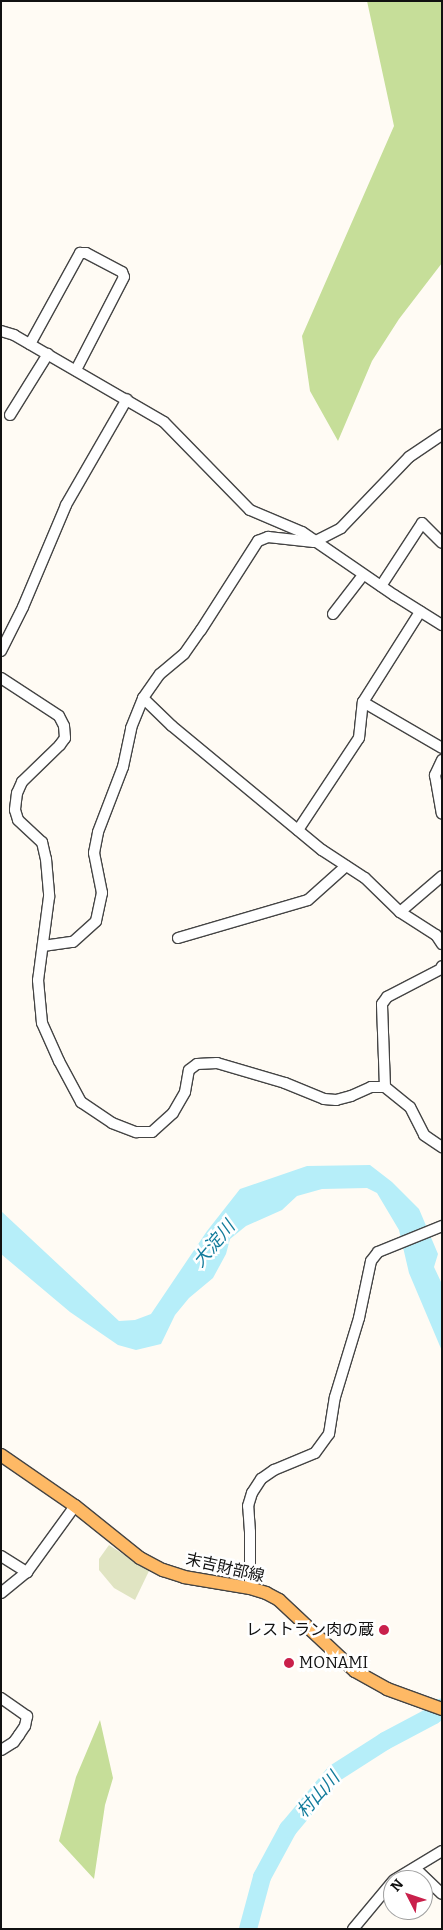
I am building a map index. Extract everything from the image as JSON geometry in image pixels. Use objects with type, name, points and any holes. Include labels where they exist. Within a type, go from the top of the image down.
[{"type":"main road","name":"末吉財部線","points":[[1,1455],[75,1506],[123,1546],[163,1570],[184,1577],[250,1588],[279,1600],[355,1671],[387,1689],[442,1710]]},
{"type":"street","points":[[30,344],[80,253],[86,252],[122,272],[124,276],[76,370]]},
{"type":"street","points":[[1,331],[48,354],[164,422],[250,510],[302,532],[363,575],[442,625]]},
{"type":"street","points":[[10,415],[48,354]]},
{"type":"street","points":[[1,651],[23,607],[66,504],[127,399]]},
{"type":"street","points":[[43,946],[73,942],[96,920],[102,893],[94,853],[98,832],[123,767],[131,728],[142,698],[160,674],[190,646],[258,541],[268,537],[314,542],[341,528],[409,457],[441,438]]},
{"type":"street","points":[[381,586],[422,523],[442,543]]},
{"type":"street","points":[[333,614],[363,575]]},
{"type":"street","points":[[298,830],[360,738],[363,702],[420,612]]},
{"type":"street","points":[[1,678],[59,716],[64,726],[65,738],[60,745],[22,782],[17,793],[15,810],[18,820],[42,842],[46,859],[50,898],[38,980],[42,1023],[59,1061],[82,1102],[112,1123],[136,1132],[152,1132],[173,1113],[185,1092],[189,1070],[197,1064],[217,1063],[285,1083],[324,1100],[336,1100],[371,1088],[385,1087],[410,1107],[424,1135],[442,1147]]},
{"type":"street","points":[[142,698],[172,726],[322,850],[365,878],[400,912],[436,935],[442,944]]},
{"type":"street","points":[[363,702],[442,748]]},
{"type":"street","points":[[442,760],[435,774],[436,794],[442,813]]},
{"type":"street","points":[[178,938],[308,900],[346,866]]},
{"type":"street","points":[[400,912],[442,876]]},
{"type":"street","points":[[385,1087],[382,1004],[387,998],[441,969],[442,966]]},
{"type":"street","points":[[250,1588],[248,1506],[252,1493],[261,1480],[274,1470],[315,1453],[329,1434],[335,1397],[364,1298],[371,1261],[378,1252],[442,1226]]},
{"type":"street","points":[[1,1592],[27,1572],[75,1506]]},
{"type":"street","points":[[1,1556],[27,1572]]},
{"type":"street","points":[[1,1698],[27,1716],[25,1726],[14,1742],[1,1750]]},
{"type":"street","points":[[411,1870],[442,1850]]},
{"type":"street","points":[[415,1868],[442,1894]]},
{"type":"street","points":[[353,1929],[383,1892]]},
{"type":"green space","points":[[367,1],[442,1],[442,263],[399,319],[372,361],[338,441],[310,391],[302,336],[394,126]]},
{"type":"green space","points":[[109,1545],[149,1571],[135,1600],[114,1588],[99,1570],[99,1559]]},
{"type":"green space","points":[[100,1720],[113,1778],[105,1805],[94,1879],[59,1841],[76,1777]]},
{"type":"water","name":"大淀川","points":[[370,1165],[392,1182],[419,1209],[438,1254],[434,1267],[442,1284],[442,1351],[409,1273],[399,1230],[377,1193],[367,1188],[322,1189],[297,1196],[282,1210],[246,1226],[230,1239],[226,1254],[213,1278],[189,1298],[175,1315],[161,1344],[136,1350],[118,1345],[70,1312],[1,1254],[1,1211],[119,1321],[135,1320],[151,1314],[207,1231],[240,1189],[307,1166]]},
{"type":"waterway","name":"村山川","points":[[248,1929],[262,1877],[288,1829],[335,1773],[385,1741],[434,1715],[442,1707]]},
{"type":"place","name":"レストラン肉の蔵","points":[[384,1630]]},
{"type":"place","name":"MONAMI","points":[[289,1663]]}]
